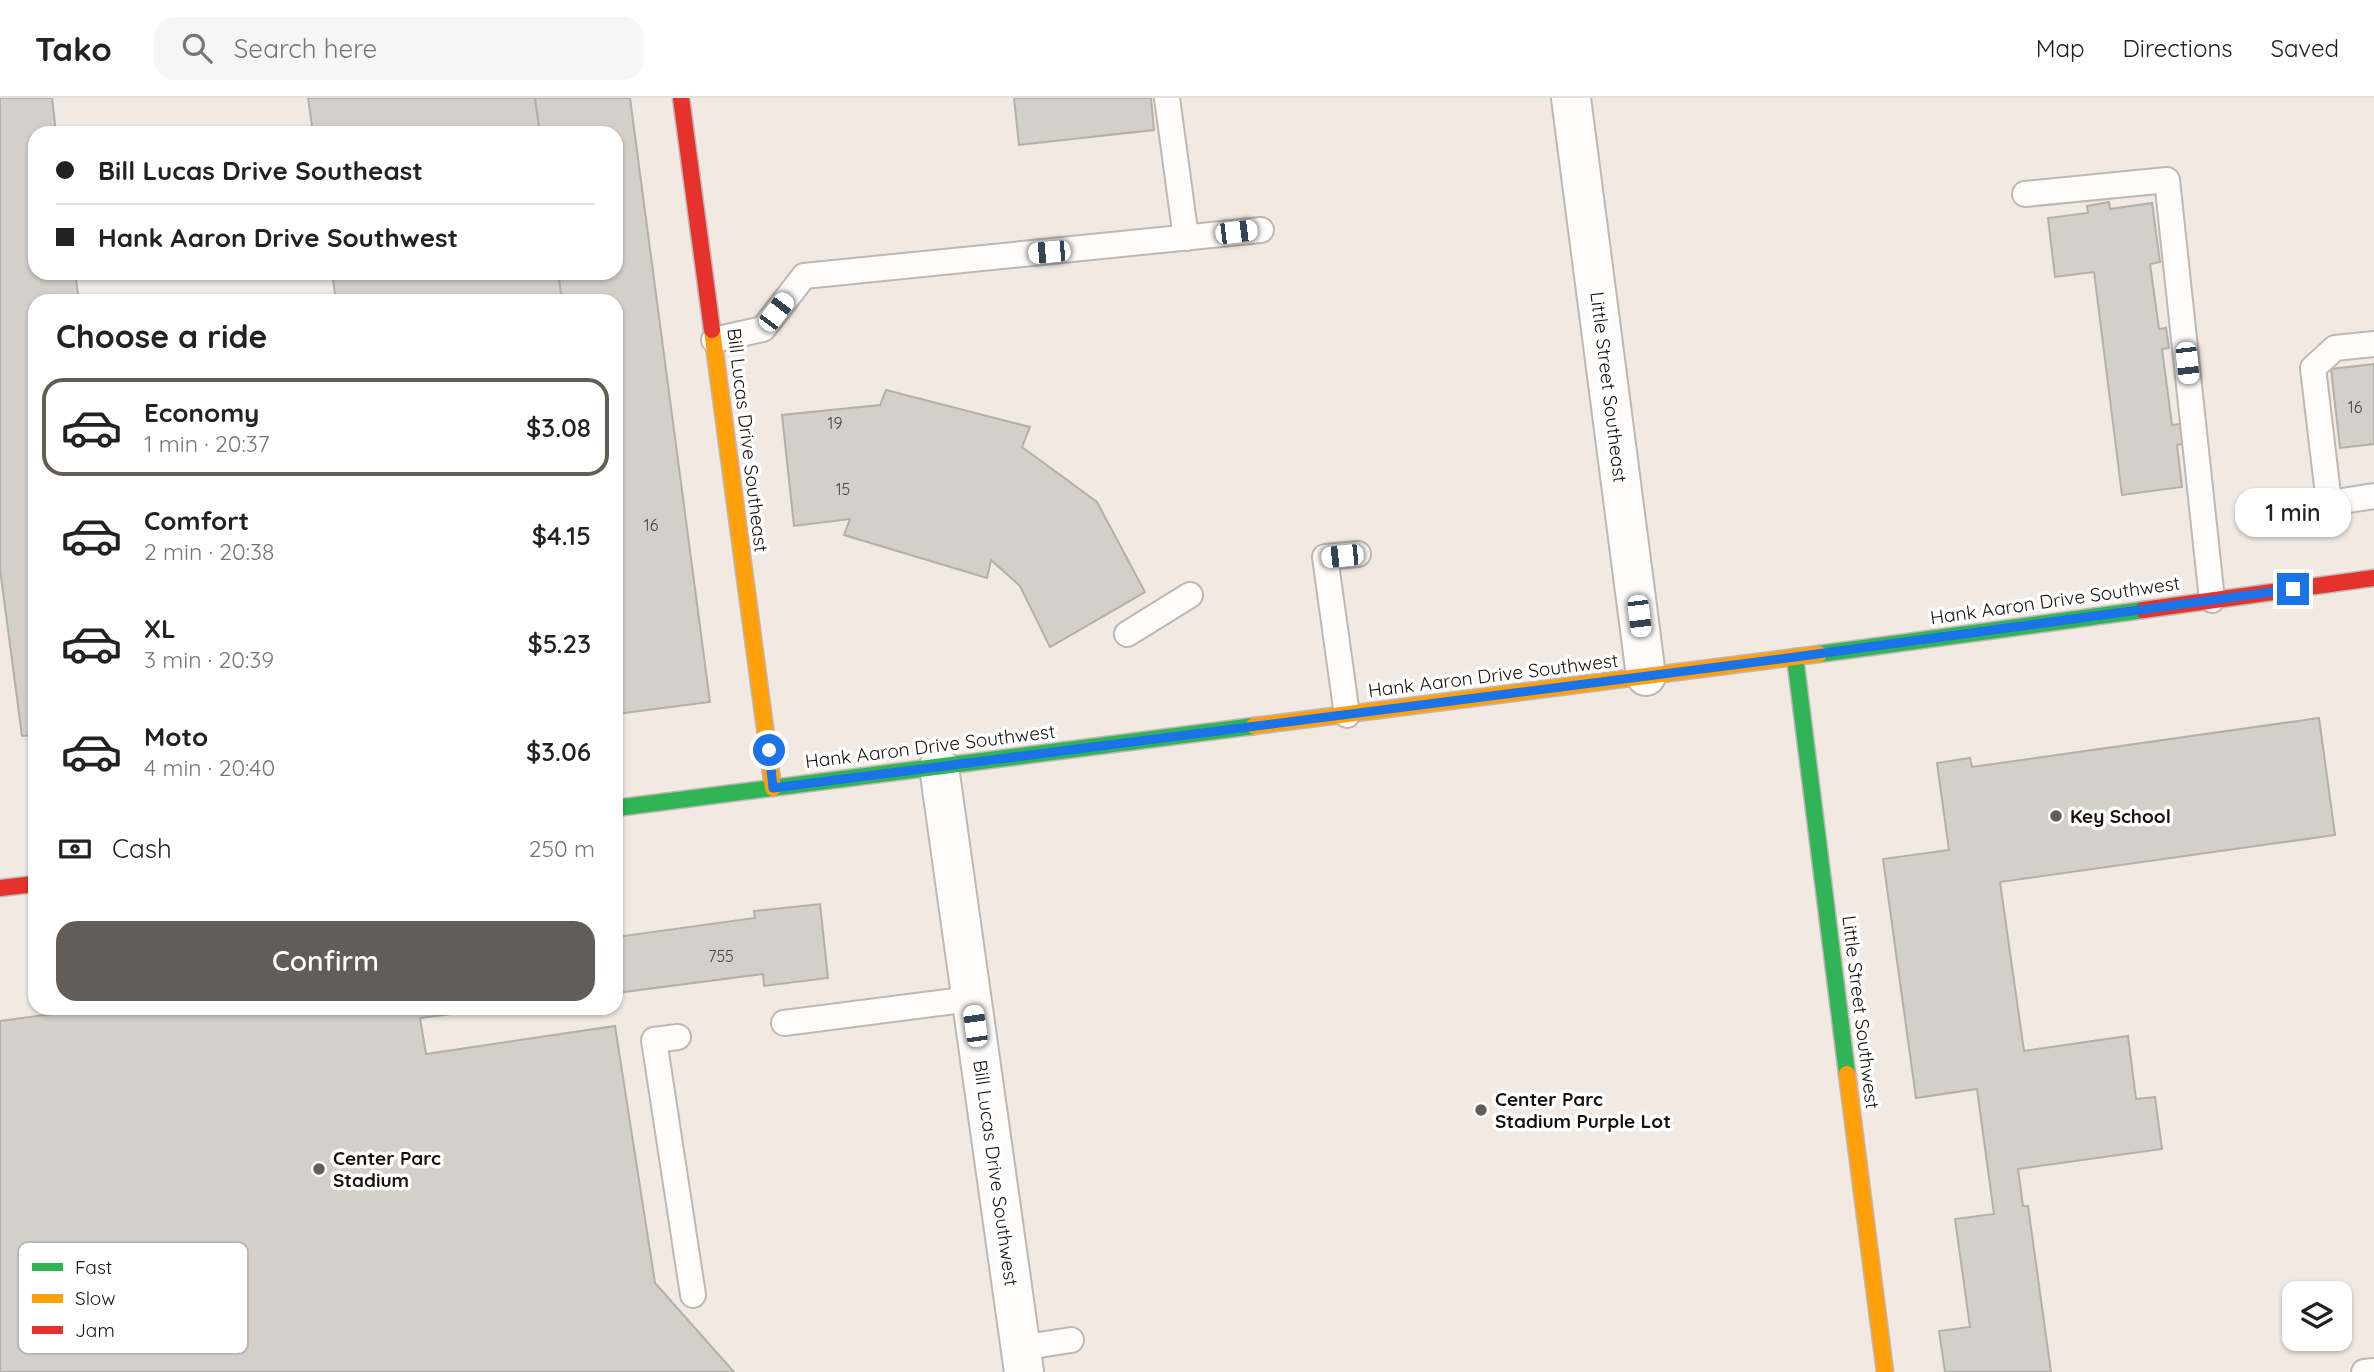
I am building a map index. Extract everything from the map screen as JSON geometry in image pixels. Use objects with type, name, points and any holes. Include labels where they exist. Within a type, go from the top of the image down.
[{"type":"main road","name":"Bill Lucas Drive Southeast","points":[[681,98],[773,788]]},
{"type":"main road","name":"Hank Aaron Drive Southwest","points":[[623,807],[1795,657],[2374,578]]},
{"type":"main road","name":"Little Street Southwest","points":[[1795,657],[1885,1372]]},
{"type":"main road","points":[[0,888],[28,885]]},
{"type":"street","name":"Little Street Southeast","points":[[1571,98],[1646,676]]},
{"type":"street","name":"Bill Lucas Drive Southwest","points":[[939,767],[1022,1360]]},
{"type":"lane","points":[[1167,98],[1185,238]]},
{"type":"lane","points":[[2025,194],[2167,180],[2212,600]]},
{"type":"lane","points":[[713,340],[763,330],[804,276],[1261,229]]},
{"type":"lane","points":[[2374,344],[2335,348],[2313,368],[2329,503],[2374,496]]},
{"type":"lane","points":[[1347,715],[1325,557],[1359,554]]},
{"type":"lane","points":[[1127,634],[1190,595]]},
{"type":"lane","points":[[784,1023],[971,999]]},
{"type":"lane","points":[[678,1037],[654,1040],[693,1295]]},
{"type":"lane","points":[[1022,1360],[1070,1340]]},
{"type":"lane","points":[[2364,1372],[2374,1371]]},
{"type":"building","points":[[0,98],[52,98],[55,126],[28,126],[28,280],[76,280],[78,294],[28,294],[28,736],[22,736],[0,569]]},
{"type":"building","points":[[308,98],[535,98],[539,126],[312,126]]},
{"type":"building","points":[[535,98],[630,98],[710,702],[623,713],[623,294],[561,294],[559,280],[623,280],[623,126],[539,126]]},
{"type":"building","points":[[1014,98],[1151,98],[1154,130],[1019,145]]},
{"type":"building","points":[[2109,202],[2110,209],[2152,203],[2160,262],[2150,264],[2159,329],[2166,328],[2169,348],[2162,349],[2172,425],[2180,424],[2183,444],[2177,445],[2182,487],[2122,495],[2094,272],[2055,277],[2048,218],[2088,213],[2087,206]]},
{"type":"building","points":[[333,280],[559,280],[561,294],[335,294]]},
{"type":"building","points":[[2374,364],[2374,444],[2340,448],[2331,369]]},
{"type":"building","points":[[886,390],[1030,427],[1022,447],[1097,502],[1145,592],[1050,647],[1020,586],[991,560],[987,578],[844,535],[850,519],[794,526],[782,415],[880,405]]},
{"type":"building","points":[[2319,718],[2335,835],[2000,882],[2024,1051],[2128,1036],[2136,1099],[2155,1097],[2162,1149],[2018,1169],[2023,1206],[2028,1206],[2051,1372],[1945,1372],[1939,1331],[1970,1327],[1955,1219],[1994,1214],[1977,1089],[1916,1098],[1883,859],[1949,850],[1937,763],[1970,758],[1972,767]]},
{"type":"building","points":[[820,904],[828,978],[764,986],[763,974],[623,992],[623,936],[755,918],[754,911]]},
{"type":"building","name":"Center Parc Stadium","points":[[45,1015],[444,1015],[420,1018],[426,1054],[615,1026],[655,1283],[734,1372],[0,1372],[0,1021]]},
{"type":"traffic: fast","points":[[1819,654],[2143,610]]},
{"type":"traffic: fast","points":[[1795,657],[1847,1074]]},
{"type":"traffic: fast","points":[[623,807],[1254,726]]},
{"type":"traffic: slow","points":[[712,330],[773,788]]},
{"type":"traffic: slow","points":[[1254,726],[1819,654]]},
{"type":"traffic: slow","points":[[1847,1074],[1885,1372]]},
{"type":"traffic: jam","points":[[681,98],[712,330]]},
{"type":"traffic: jam","points":[[2143,610],[2374,578]]},
{"type":"traffic: jam","points":[[0,888],[28,885]]},
{"type":"place","name":"Key School","points":[[2056,816]]},
{"type":"place","name":"Center Parc Stadium Purple Lot","points":[[1481,1110]]},
{"type":"place","name":"Center Parc Stadium","points":[[319,1169]]},
{"type":"route","points":[[769,750],[773,788],[1795,657],[2293,589]]}]
